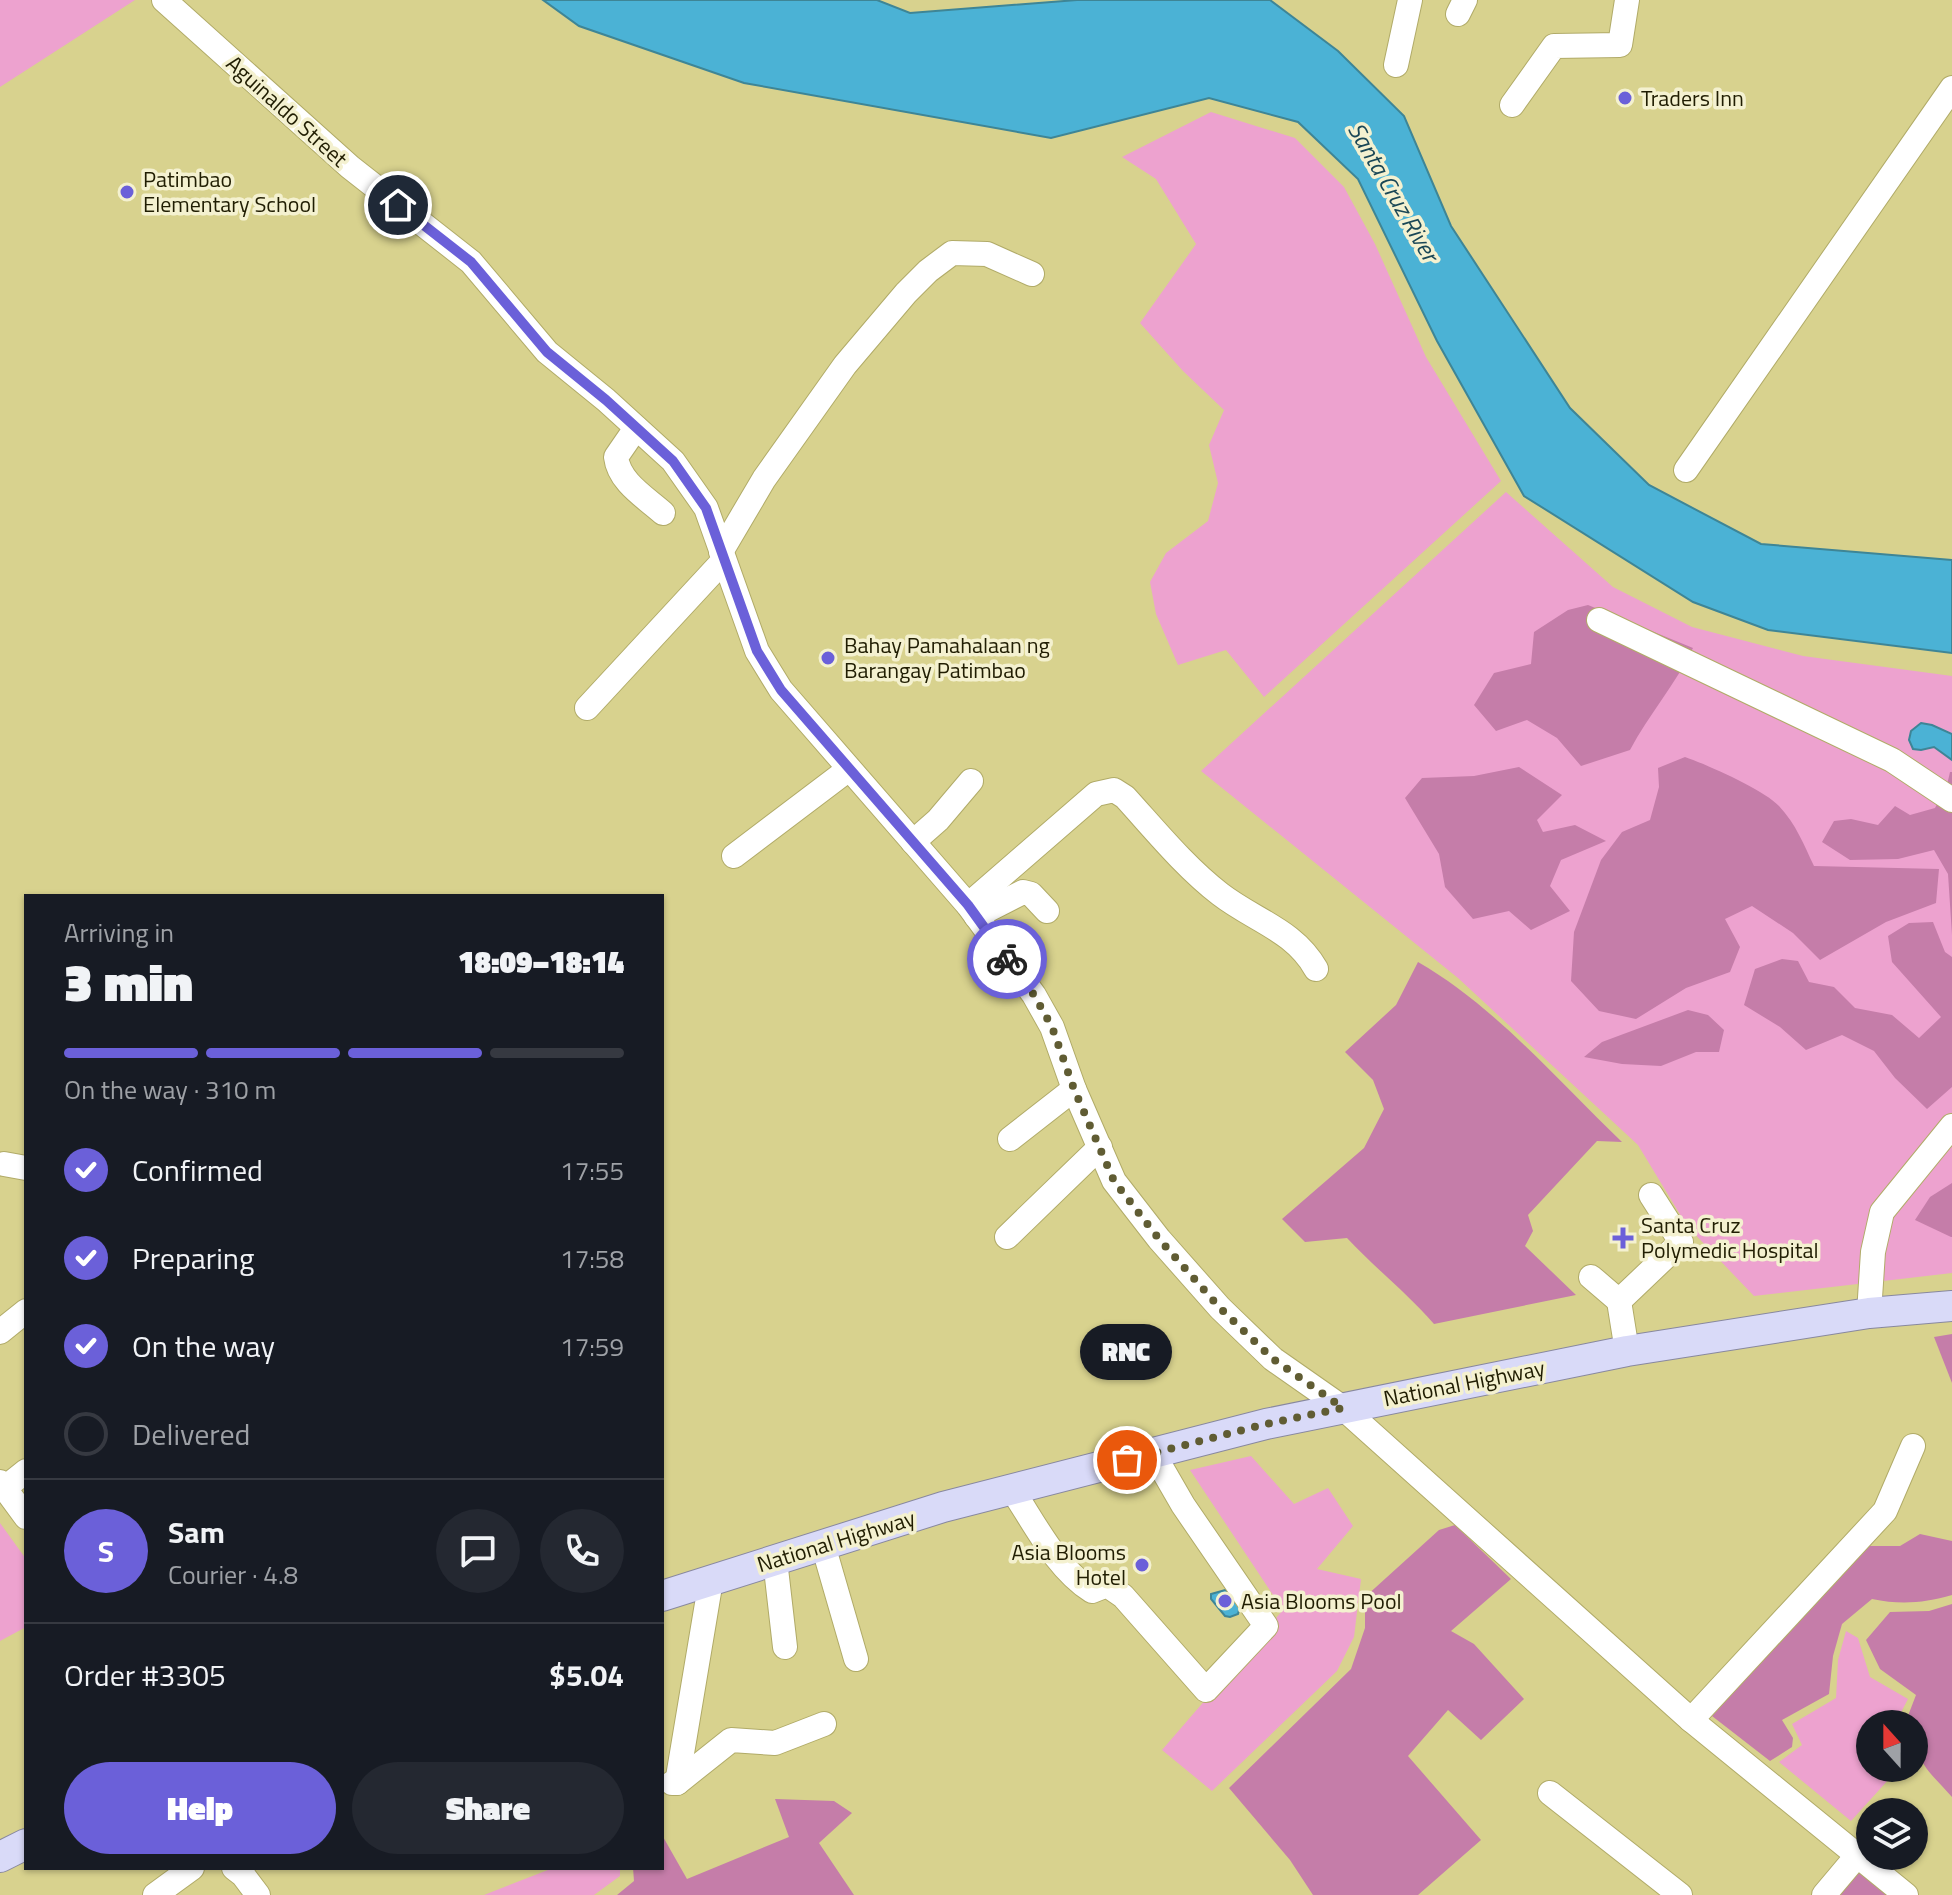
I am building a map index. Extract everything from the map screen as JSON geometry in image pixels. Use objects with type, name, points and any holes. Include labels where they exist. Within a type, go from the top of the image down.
[{"type":"main road","name":"National Highway","points":[[664,1595],[1011,1488],[1266,1424],[1627,1351],[1869,1313],[1952,1306]]},
{"type":"main road","points":[[0,1857],[24,1845]]},
{"type":"street","name":"Aguinaldo Street","points":[[164,0],[350,167],[471,262],[547,352],[673,461],[706,508],[757,651],[781,690],[972,910],[1034,995],[1052,1027],[1074,1089],[1114,1181],[1159,1239],[1220,1308],[1273,1359],[1343,1408],[1691,1720],[1856,1857]]},
{"type":"street","points":[[1396,65],[1410,0]]},
{"type":"street","points":[[1512,105],[1554,46],[1620,45],[1627,0]]},
{"type":"street","points":[[1686,470],[1952,88]]},
{"type":"street","points":[[587,708],[723,556],[764,479],[845,365],[928,271],[952,253],[987,254],[1032,274]]},
{"type":"street","points":[[636,428],[616,457],[618,469],[627,482],[663,513]]},
{"type":"street","points":[[1599,620],[1892,760],[1952,800]]},
{"type":"street","points":[[734,856],[849,769]]},
{"type":"street","points":[[913,842],[938,820],[971,781]]},
{"type":"street","points":[[972,910],[1096,794],[1114,790],[1125,797],[1218,893],[1289,936],[1308,955],[1316,969]]},
{"type":"street","points":[[972,910],[1023,892],[1031,894],[1047,911]]},
{"type":"street","points":[[1010,1139],[1074,1089]]},
{"type":"street","points":[[1869,1313],[1873,1252],[1882,1212],[1952,1126]]},
{"type":"street","points":[[1007,1237],[1100,1147]]},
{"type":"street","points":[[1619,1301],[1681,1242],[1651,1195]]},
{"type":"street","points":[[1591,1277],[1619,1301],[1627,1351]]},
{"type":"street","points":[[0,1332],[24,1313]]},
{"type":"street","points":[[1691,1720],[1885,1511],[1913,1446]]},
{"type":"street","points":[[1011,1488],[1055,1556],[1078,1582],[1092,1591],[1107,1585],[1123,1596],[1206,1690],[1266,1626],[1183,1505],[1153,1453]]},
{"type":"street","points":[[24,1472],[2,1485],[24,1514]]},
{"type":"street","points":[[823,1545],[856,1659]]},
{"type":"street","points":[[775,1560],[785,1647]]},
{"type":"street","points":[[670,1782],[711,1580]]},
{"type":"street","points":[[670,1782],[731,1740],[775,1743],[824,1724]]},
{"type":"street","points":[[1550,1793],[1680,1895]]},
{"type":"street","points":[[1824,1895],[1856,1857]]},
{"type":"street","points":[[155,1895],[189,1870]]},
{"type":"street","points":[[237,1870],[258,1895]]},
{"type":"street","name":"Aguinaldo Street","points":[[1873,1870],[1906,1895]]},
{"type":"shaded area","points":[[0,0],[135,0],[0,87]]},
{"type":"shaded area","points":[[1211,112],[1295,138],[1344,187],[1375,244],[1426,357],[1501,481],[1264,697],[1226,650],[1178,665],[1156,614],[1150,582],[1166,553],[1208,521],[1218,483],[1209,445],[1224,410],[1183,371],[1140,323],[1196,244],[1156,179],[1122,157]]},
{"type":"shaded area","points":[[1506,492],[1613,587],[1692,627],[1803,656],[1952,676],[1952,1273],[1754,1296],[1687,1226],[1638,1145],[1458,978],[1201,771]]},
{"type":"shaded area","points":[[1588,605],[1693,648],[1630,750],[1581,766],[1557,738],[1527,720],[1496,731],[1474,705],[1494,673],[1531,664],[1534,632],[1568,610]]},
{"type":"shaded area","points":[[1685,757],[1735,778],[1772,800],[1790,820],[1814,866],[1939,869],[1936,903],[1886,922],[1820,960],[1793,933],[1752,906],[1725,919],[1740,947],[1730,972],[1686,988],[1636,1019],[1599,1011],[1571,981],[1574,932],[1601,860],[1622,832],[1650,820],[1659,787],[1658,768]]},
{"type":"shaded area","points":[[1519,767],[1562,795],[1537,820],[1543,832],[1575,825],[1606,841],[1561,860],[1550,886],[1570,911],[1531,930],[1509,911],[1473,919],[1445,887],[1439,854],[1405,798],[1422,778],[1474,776]]},
{"type":"shaded area","points":[[1950,772],[1952,935],[1948,874],[1934,850],[1898,859],[1850,860],[1822,842],[1834,821],[1851,819],[1878,825],[1895,806],[1910,815],[1935,808]]},
{"type":"shaded area","points":[[1933,922],[1945,952],[1952,957],[1952,1087],[1927,1109],[1895,1078],[1874,1051],[1842,1035],[1806,1050],[1780,1027],[1744,1005],[1755,969],[1782,959],[1798,961],[1809,982],[1834,987],[1855,1008],[1892,1015],[1919,1038],[1941,1017],[1892,962],[1888,936],[1909,923]]},
{"type":"shaded area","points":[[1418,962],[1474,1000],[1500,1022],[1622,1142],[1597,1141],[1528,1215],[1533,1231],[1525,1246],[1576,1295],[1434,1324],[1347,1238],[1305,1242],[1282,1219],[1364,1148],[1384,1109],[1373,1080],[1345,1052],[1396,1005]]},
{"type":"shaded area","points":[[1688,1010],[1708,1015],[1724,1030],[1719,1052],[1696,1052],[1661,1066],[1622,1064],[1584,1057],[1602,1042]]},
{"type":"shaded area","points":[[1952,1183],[1951,1237],[1915,1220],[1930,1197]]},
{"type":"shaded area","points":[[1952,1334],[1952,1383],[1934,1337]]},
{"type":"shaded area","points":[[1251,1456],[1294,1504],[1328,1488],[1353,1526],[1317,1569],[1361,1579],[1354,1637],[1337,1671],[1212,1791],[1162,1750],[1283,1610],[1190,1470]]},
{"type":"shaded area","points":[[0,1523],[24,1556],[24,1628],[0,1641]]},
{"type":"shaded area","points":[[1455,1525],[1511,1579],[1451,1631],[1474,1644],[1524,1699],[1481,1740],[1448,1710],[1408,1756],[1481,1840],[1418,1895],[1313,1895],[1290,1860],[1229,1788],[1351,1669],[1365,1628],[1365,1597],[1439,1530]]},
{"type":"shaded area","points":[[1920,1534],[1952,1541],[1952,1595],[1912,1602],[1872,1599],[1842,1624],[1833,1656],[1829,1694],[1782,1720],[1793,1738],[1792,1747],[1770,1761],[1712,1716],[1867,1546],[1900,1546]]},
{"type":"shaded area","points":[[1952,1604],[1952,1797],[1928,1771],[1928,1710],[1910,1710],[1916,1695],[1880,1669],[1866,1640],[1890,1612],[1929,1611]]},
{"type":"shaded area","points":[[1846,1631],[1858,1638],[1870,1677],[1908,1699],[1902,1710],[1856,1710],[1856,1782],[1886,1782],[1872,1798],[1856,1798],[1856,1815],[1851,1821],[1779,1762],[1802,1745],[1792,1724],[1836,1698],[1838,1660]]},
{"type":"shaded area","points":[[775,1799],[834,1801],[852,1813],[819,1843],[854,1895],[617,1895],[634,1881],[633,1870],[664,1870],[664,1839],[687,1879],[789,1837]]},
{"type":"shaded area","points":[[1856,1869],[1864,1870],[1894,1895],[1832,1895]]},
{"type":"shaded area","points":[[548,1870],[620,1870],[620,1876],[594,1895],[484,1895]]},
{"type":"water","name":"Santa Cruz River","points":[[543,0],[877,0],[910,13],[1077,0],[1270,0],[1338,51],[1404,116],[1451,226],[1570,408],[1649,485],[1761,544],[1952,560],[1952,653],[1768,630],[1693,602],[1524,496],[1437,341],[1358,179],[1298,122],[1209,98],[1051,138],[744,83],[579,26]]},
{"type":"water","points":[[1921,723],[1952,734],[1952,760],[1934,747],[1913,749],[1909,740],[1911,731]]},
{"type":"water","name":"Asia Blooms Pool","points":[[1225,1590],[1233,1594],[1240,1606],[1238,1614],[1230,1617],[1225,1616],[1211,1599],[1211,1594]]},
{"type":"way so far","points":[[1007,959],[1034,995],[1052,1027],[1074,1089],[1114,1181],[1159,1239],[1220,1308],[1273,1359],[1343,1408],[1266,1424],[1127,1460]]},
{"type":"place","name":"Traders Inn","points":[[1625,98]]},
{"type":"place","name":"Patimbao Elementary School","points":[[127,192]]},
{"type":"place","name":"Bahay Pamahalaan ng Barangay Patimbao","points":[[828,658]]},
{"type":"place","name":"Santa Cruz Polymedic Hospital","points":[[1623,1238]]},
{"type":"place","name":"RNC","points":[[1127,1460]]},
{"type":"place","name":"Asia Blooms Hotel","points":[[1142,1565]]},
{"type":"place","name":"Asia Blooms Pool","points":[[1225,1601]]},
{"type":"route","points":[[398,205],[471,262],[547,352],[673,461],[706,508],[757,651],[781,690],[968,905],[1007,959]]}]
